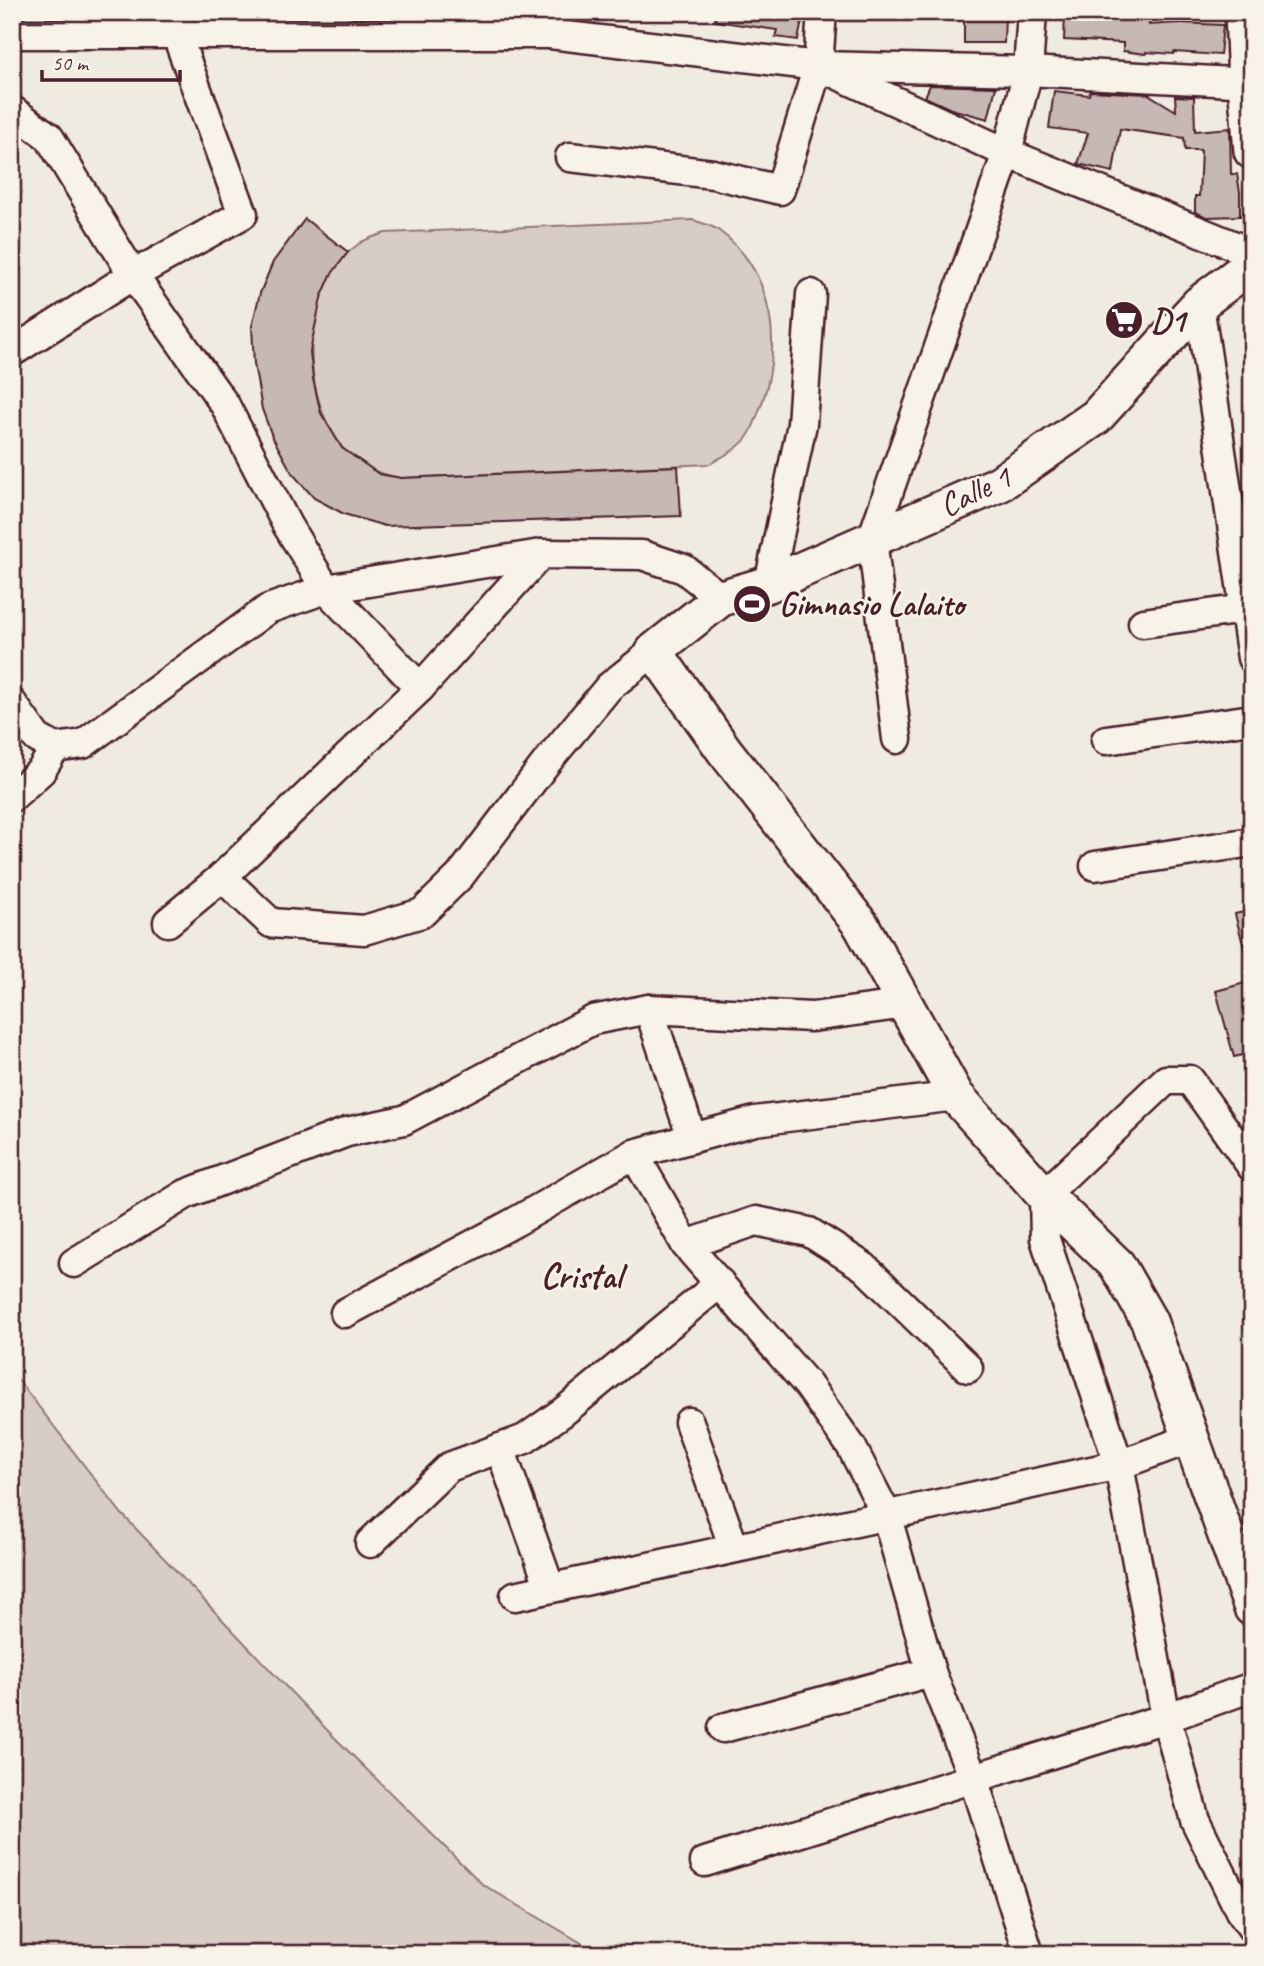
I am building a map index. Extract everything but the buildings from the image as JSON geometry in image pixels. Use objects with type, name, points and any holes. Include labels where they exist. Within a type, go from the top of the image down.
[{"type":"main road","points":[[1243,12],[1252,151]]},
{"type":"main road","name":"Calle 1","points":[[654,651],[721,598],[769,584],[999,484],[1096,417],[1199,304],[1252,264]]},
{"type":"main road","points":[[654,651],[724,750],[861,925],[956,1096],[1044,1195],[1117,1265],[1149,1321],[1252,1608]]},
{"type":"street","points":[[570,158],[713,174],[780,190],[818,66],[822,12]]},
{"type":"street","points":[[897,739],[872,539],[1007,153],[1028,71],[1032,12]]},
{"type":"street","points":[[12,352],[133,275],[243,214],[177,33]]},
{"type":"street","points":[[12,34],[550,34],[818,66],[1028,71],[1249,83]]},
{"type":"street","points":[[818,66],[1007,153],[1252,253]]},
{"type":"street","points":[[12,110],[49,137],[133,275],[225,405],[287,525],[326,589],[420,688]]},
{"type":"street","points":[[769,584],[802,424],[811,294]]},
{"type":"street","points":[[1199,304],[1248,609],[1252,659]]},
{"type":"street","points":[[168,922],[222,877],[420,688],[541,554]]},
{"type":"street","points":[[12,703],[37,738],[55,748],[83,744],[268,609],[326,589],[541,554],[642,555],[684,569],[721,598]]},
{"type":"street","points":[[1143,622],[1248,609]]},
{"type":"street","points":[[222,877],[271,923],[364,930],[422,913],[460,876],[546,763],[609,687],[654,651]]},
{"type":"street","points":[[1106,740],[1252,719]]},
{"type":"street","points":[[12,797],[41,771],[55,748]]},
{"type":"street","points":[[1095,866],[1252,842]]},
{"type":"street","points":[[74,1262],[186,1194],[347,1132],[404,1119],[593,1020],[649,1009],[812,1017],[906,1004]]},
{"type":"street","points":[[649,1009],[692,1138]]},
{"type":"street","points":[[1252,1167],[1189,1080],[1166,1080],[1044,1195],[1045,1239],[1119,1465],[1166,1718],[1195,1820],[1240,1911],[1252,1928]]},
{"type":"street","points":[[345,1313],[515,1222],[634,1154],[755,1121],[956,1096]]},
{"type":"street","points":[[634,1154],[686,1245],[807,1384],[851,1446],[886,1514],[932,1672],[973,1778],[1030,1954]]},
{"type":"street","points":[[686,1245],[756,1221],[809,1232],[864,1267],[968,1368]]},
{"type":"street","points":[[370,1543],[449,1467],[525,1439],[563,1412],[720,1283]]},
{"type":"street","points":[[689,1422],[734,1548]]},
{"type":"street","points":[[515,1596],[1119,1465],[1192,1438]]},
{"type":"street","points":[[500,1448],[550,1588]]},
{"type":"street","points":[[723,1728],[932,1672]]},
{"type":"street","points":[[705,1862],[1166,1718],[1252,1688]]},
{"type":"shaded area","points":[[693,220],[718,230],[737,247],[752,267],[763,289],[772,338],[767,387],[751,430],[740,445],[710,464],[401,478],[376,471],[346,453],[327,423],[312,369],[316,311],[325,285],[340,262],[363,241],[385,233]]},
{"type":"shaded area","points":[[12,1372],[121,1513],[330,1733],[482,1884],[600,1954],[12,1954]]},
{"type":"place","name":"D1","points":[[1124,320]]},
{"type":"place","name":"Gimnasio Lalaito","points":[[752,604]]},
{"type":"district","name":"Cristal","points":[[581,1276]]}]
